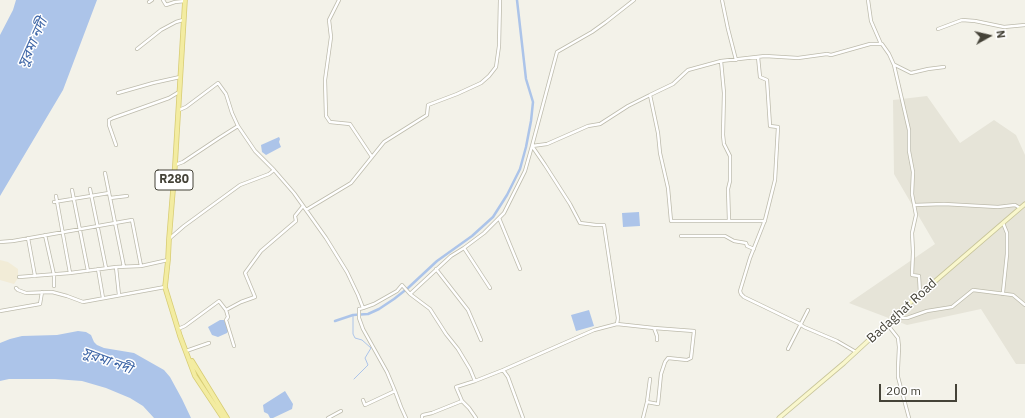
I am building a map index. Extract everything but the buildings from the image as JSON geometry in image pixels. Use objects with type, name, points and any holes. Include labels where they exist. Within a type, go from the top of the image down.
[{"type":"main road","name":"R280","points":[[185,0],[175,165],[165,287],[187,353],[197,375],[211,396]]},
{"type":"main road","name":"Badaghat Road","points":[[780,418],[856,353],[897,314],[1025,204]]},
{"type":"main road","points":[[211,396],[222,418]]},
{"type":"main road","points":[[211,396],[227,418]]},
{"type":"street","points":[[163,0],[166,5],[185,0]]},
{"type":"street","points":[[340,0],[329,20],[331,37],[325,80],[326,116],[330,122],[350,124],[372,157]]},
{"type":"street","points":[[306,210],[350,183],[384,142],[427,115],[428,104],[457,94],[481,83],[490,76],[496,67],[499,46],[500,0]]},
{"type":"street","points":[[410,293],[451,256],[484,233],[504,213],[526,171],[557,52],[592,32],[634,0]]},
{"type":"street","points":[[722,0],[736,60]]},
{"type":"street","points":[[868,0],[871,21],[894,65],[909,130],[909,151],[913,172],[912,194],[916,215],[912,233],[912,275],[919,276],[920,294]]},
{"type":"street","points":[[137,49],[161,30],[183,20]]},
{"type":"street","points":[[938,29],[962,20],[1004,27],[1025,25]]},
{"type":"street","points":[[532,146],[547,144],[588,126],[600,124],[628,106],[673,84],[688,70],[721,61],[765,56],[798,58],[827,54],[832,55],[870,44],[882,44]]},
{"type":"street","points":[[758,57],[760,77],[767,80],[770,126],[778,127],[775,180],[765,221],[740,291],[744,297],[804,327],[838,341],[856,353]]},
{"type":"street","points":[[721,61],[724,93],[723,135],[724,144],[730,156],[730,181],[728,189],[729,221]]},
{"type":"street","points":[[894,65],[911,73],[944,67]]},
{"type":"street","points":[[118,93],[180,77]]},
{"type":"street","points":[[178,110],[186,107],[218,83],[226,94],[232,114],[238,126],[255,150],[294,193],[326,238],[347,272],[358,295],[361,309],[359,318],[363,329],[387,372],[395,390],[400,407],[406,418]]},
{"type":"street","points":[[116,145],[109,125],[109,120],[169,98],[179,92]]},
{"type":"street","points":[[650,95],[658,133],[660,153],[668,188],[671,221],[765,221]]},
{"type":"street","points":[[175,165],[183,162],[238,126]]},
{"type":"street","points":[[532,146],[546,165],[580,223],[604,225],[618,318],[617,324]]},
{"type":"street","points":[[169,239],[184,226],[240,185],[269,174],[274,170]]},
{"type":"street","points":[[105,172],[124,267]]},
{"type":"street","points":[[90,189],[106,268]]},
{"type":"street","points":[[72,190],[88,271]]},
{"type":"street","points":[[55,202],[109,193]]},
{"type":"street","points":[[56,196],[55,202],[70,273]]},
{"type":"street","points":[[110,198],[127,196]]},
{"type":"street","points":[[914,205],[944,204],[998,207],[1015,205],[1020,208]]},
{"type":"street","points":[[226,310],[241,302],[255,298],[245,273],[261,251],[296,221],[295,216],[303,206]]},
{"type":"street","points":[[499,218],[520,269]]},
{"type":"street","points":[[0,242],[81,230],[132,220],[140,266]]},
{"type":"street","points":[[1002,294],[1007,254],[1007,234],[1003,223]]},
{"type":"street","points":[[45,235],[54,275],[54,286]]},
{"type":"street","points":[[681,236],[725,236],[734,241],[746,243],[747,246],[754,249]]},
{"type":"street","points":[[28,238],[34,276]]},
{"type":"street","points":[[464,248],[490,288]]},
{"type":"street","points":[[19,277],[140,266],[168,260]]},
{"type":"street","points":[[116,267],[119,295]]},
{"type":"street","points":[[436,269],[468,310],[481,340]]},
{"type":"street","points":[[98,270],[102,298]]},
{"type":"street","points":[[361,309],[374,304],[397,290],[402,285],[430,309],[446,334],[458,349],[470,369],[475,381]]},
{"type":"street","points":[[16,288],[26,293],[52,292],[83,302],[165,287]]},
{"type":"street","points":[[897,314],[903,318],[907,318],[928,311],[952,307],[972,290],[982,290],[1013,295],[1025,305]]},
{"type":"street","points":[[0,311],[40,304],[42,292]]},
{"type":"street","points":[[178,329],[185,326],[219,301],[226,310],[228,317],[226,320],[234,346]]},
{"type":"street","points":[[788,349],[808,310]]},
{"type":"street","points":[[476,418],[462,401],[456,387],[504,370],[594,330],[617,324],[694,331],[691,358],[687,360],[668,358],[661,374],[658,404],[647,402]]},
{"type":"street","points":[[887,324],[898,338],[898,377],[909,418]]},
{"type":"street","points":[[654,328],[657,340]]},
{"type":"street","points":[[187,353],[209,343]]},
{"type":"street","points":[[504,370],[523,418]]},
{"type":"street","points":[[643,418],[650,379]]},
{"type":"street","points":[[363,400],[365,405],[395,390]]},
{"type":"street","points":[[422,418],[423,415],[462,401]]},
{"type":"street","points":[[328,418],[341,411]]},
{"type":"shaded area","points":[[927,96],[960,143],[994,120],[1016,135],[1025,155],[1025,364],[1016,364],[981,309],[907,325],[849,303],[935,244],[894,174],[893,100]]},
{"type":"shaded area","points":[[0,260],[8,262],[18,269],[18,278],[14,284],[0,280]]},
{"type":"water","name":"সুরমা নদী","points":[[16,0],[97,0],[63,90],[0,196],[0,35],[13,10]]},
{"type":"water","points":[[279,137],[281,147],[266,155],[262,152],[261,145]]},
{"type":"water","points":[[639,212],[640,226],[623,227],[622,213]]},
{"type":"water","points":[[589,310],[594,326],[576,331],[571,315]]},
{"type":"water","points":[[220,320],[224,320],[229,330],[227,333],[218,337],[212,335],[208,327]]},
{"type":"water","name":"সুরমা নদী","points":[[78,331],[86,332],[91,335],[97,345],[104,348],[134,353],[164,370],[170,377],[191,418],[154,418],[143,406],[130,398],[106,388],[82,381],[55,379],[9,379],[0,381],[0,343],[22,336],[57,335]]},
{"type":"water","points":[[285,391],[293,404],[292,409],[270,418],[268,414],[264,412],[263,405]]},
{"type":"waterway","points":[[335,321],[353,315],[368,314],[394,299],[437,261],[472,236],[493,217],[507,195],[520,169],[526,147],[533,102],[526,79],[517,0]]},
{"type":"waterway","points":[[353,315],[353,334],[355,338],[362,340],[371,348],[365,358],[368,365],[354,379]]}]
